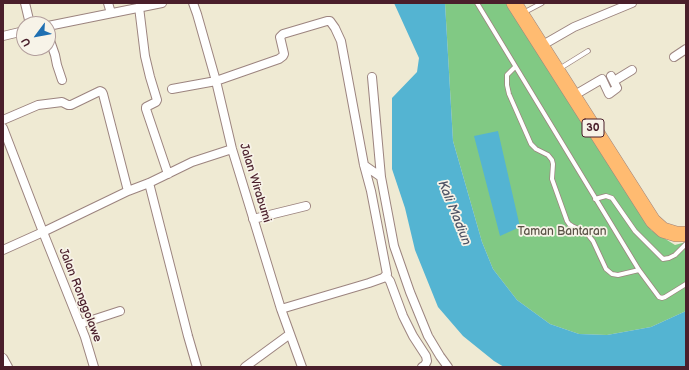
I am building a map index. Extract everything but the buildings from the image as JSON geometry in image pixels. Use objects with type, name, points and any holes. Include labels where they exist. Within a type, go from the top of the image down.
[{"type":"highway","name":"30","points":[[517,9],[653,221],[663,230],[676,234],[686,234]]},
{"type":"street","points":[[25,3],[28,16]]},
{"type":"street","points":[[108,3],[111,13]]},
{"type":"street","points":[[56,24],[149,4],[162,3]]},
{"type":"street","name":"Jalan Wirabumi","points":[[193,3],[216,81],[232,149],[281,309],[302,367]]},
{"type":"street","points":[[541,46],[574,27],[632,3]]},
{"type":"street","points":[[139,7],[150,77],[157,100],[146,107],[146,109],[168,174]]},
{"type":"street","points":[[172,89],[216,81],[279,59],[284,54],[281,36],[330,21],[341,41],[364,165],[387,271],[386,276],[390,281],[403,316],[413,336],[426,356],[427,361],[424,366]]},
{"type":"street","points":[[3,36],[16,33]]},
{"type":"street","points":[[674,57],[684,54]]},
{"type":"street","points":[[55,56],[62,80]]},
{"type":"street","points":[[573,96],[602,79],[609,94],[617,88],[612,78],[632,70]]},
{"type":"street","points":[[372,77],[381,176],[394,246],[410,292],[428,336],[448,367]]},
{"type":"street","points":[[3,120],[38,105],[62,102],[71,105],[102,92],[128,191]]},
{"type":"street","name":"Jalan Ronggolawe","points":[[3,128],[85,337],[94,367]]},
{"type":"street","points":[[3,250],[192,162],[232,149]]},
{"type":"street","points":[[364,165],[381,176]]},
{"type":"street","points":[[149,183],[197,367]]},
{"type":"street","points":[[253,219],[306,206]]},
{"type":"street","points":[[281,309],[369,283],[386,276]]},
{"type":"street","points":[[80,324],[120,311]]},
{"type":"street","points":[[245,367],[290,334]]},
{"type":"street","points":[[3,358],[8,367]]},
{"type":"lane","points":[[476,3],[638,270],[658,297],[665,297],[686,284]]},
{"type":"lane","points":[[517,9],[542,3]]},
{"type":"lane","points":[[557,70],[588,51]]},
{"type":"lane","points":[[516,67],[507,75],[509,94],[531,144],[536,149],[548,155],[552,160],[552,179],[567,221],[572,226],[587,233],[593,241],[606,269],[612,274],[618,275],[638,270]]},
{"type":"lane","points":[[595,199],[606,196],[612,198],[635,231],[663,259],[675,255],[686,244]]},
{"type":"green space","name":"Taman Bantaran","points":[[445,3],[506,3],[651,230],[675,245],[686,242],[686,311],[651,327],[607,335],[579,334],[550,324],[517,300],[493,269],[482,242],[453,141]]},
{"type":"water","name":"Kali Madiun","points":[[394,3],[445,3],[453,141],[482,242],[493,269],[517,300],[550,324],[579,334],[607,335],[651,327],[686,311],[686,367],[504,367],[494,361],[463,336],[438,307],[415,250],[405,208],[392,169],[392,98],[417,72],[419,58]]},
{"type":"water","points":[[498,131],[520,227],[500,236],[474,136]]}]
